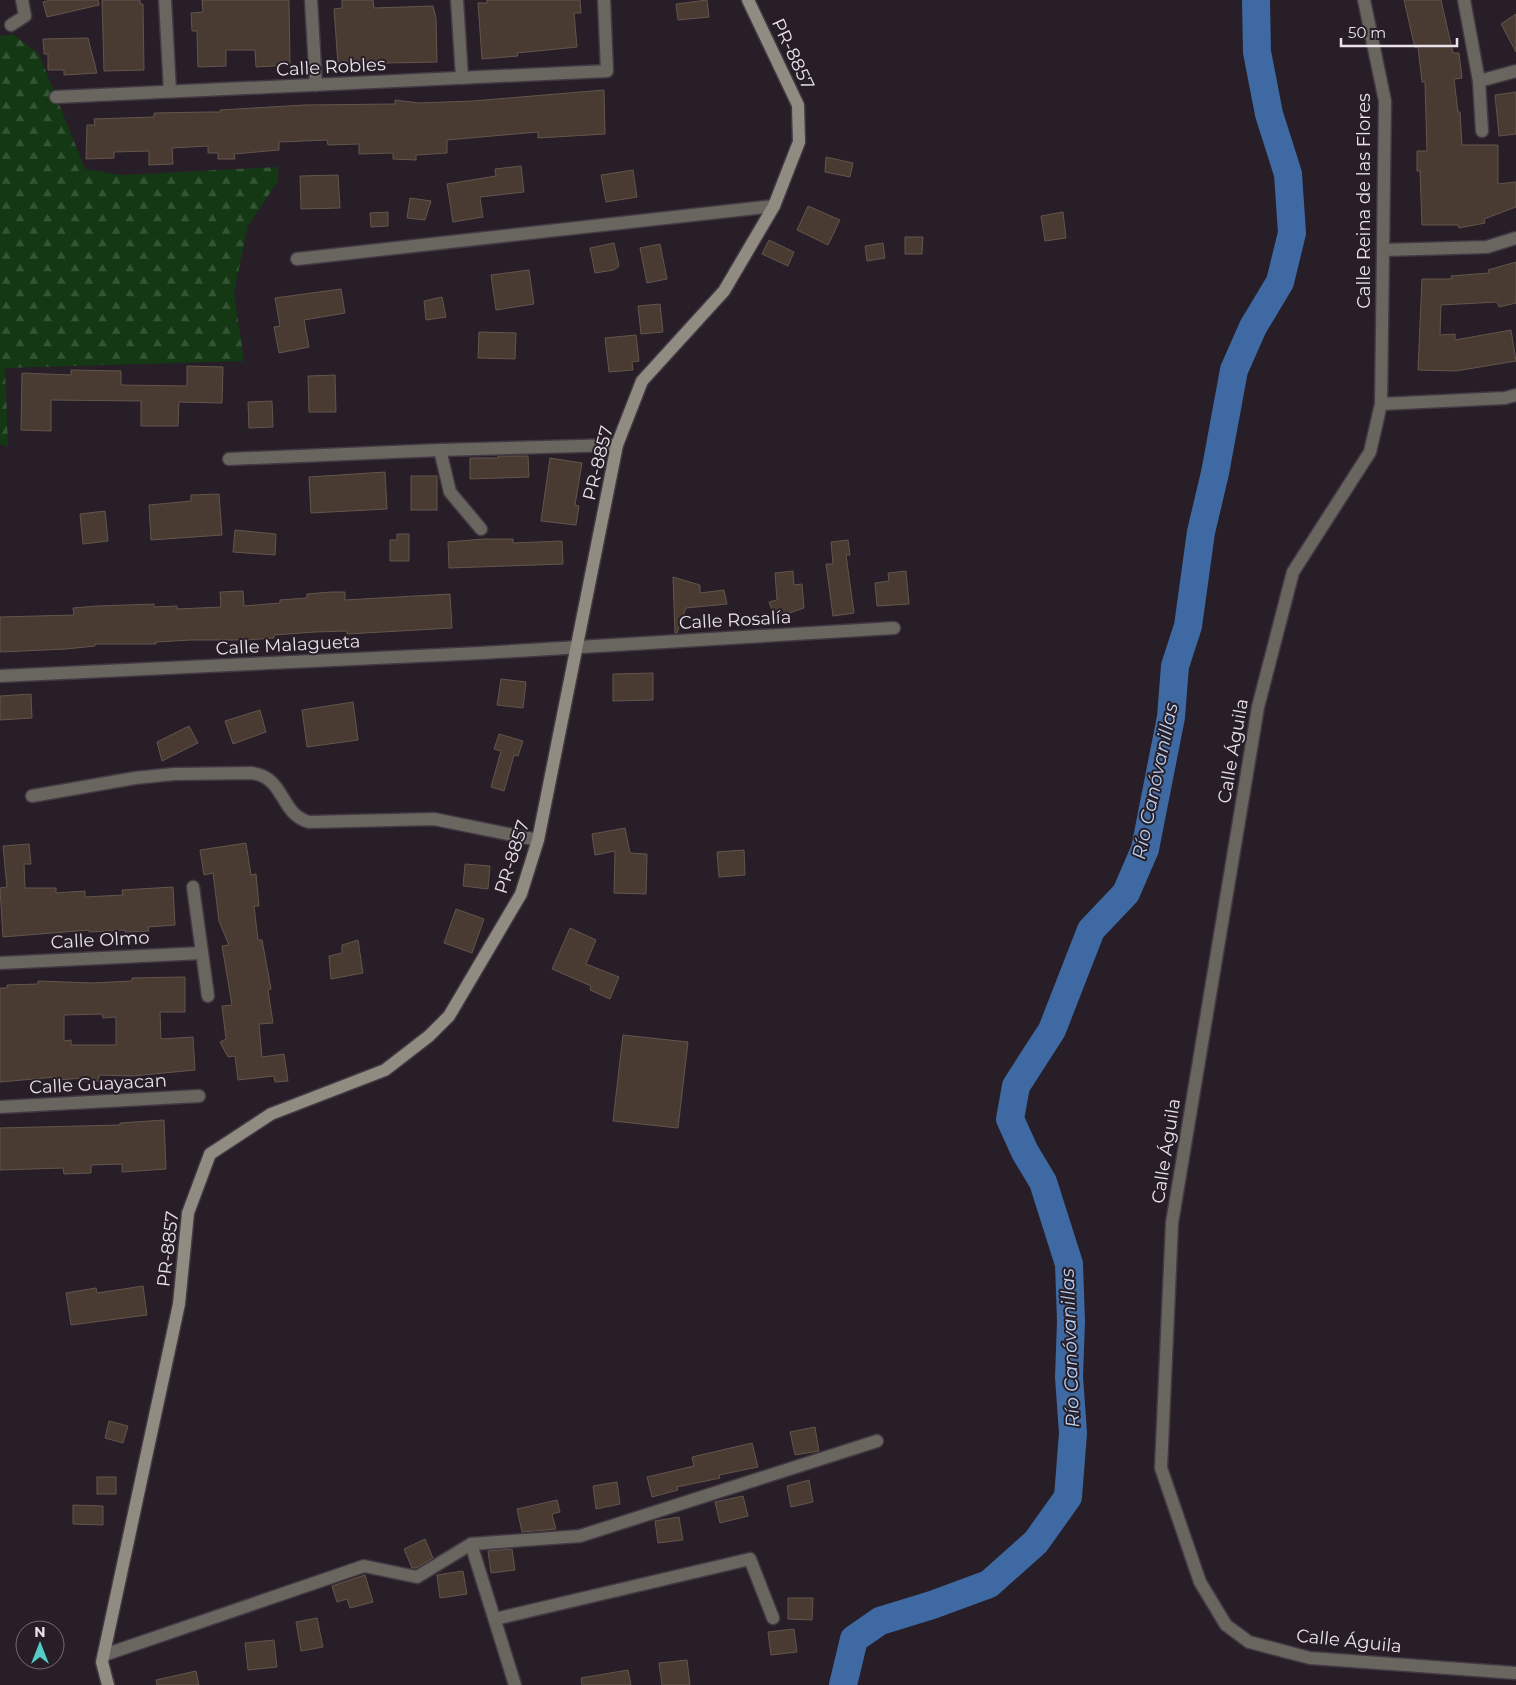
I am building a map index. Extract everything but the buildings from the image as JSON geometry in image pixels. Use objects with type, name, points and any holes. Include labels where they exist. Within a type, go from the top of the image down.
[{"type":"street","points":[[11,25],[25,16],[22,0]]},
{"type":"street","points":[[165,0],[170,91]]},
{"type":"street","points":[[311,0],[316,85]]},
{"type":"street","points":[[457,0],[462,78]]},
{"type":"street","name":"Calle Robles","points":[[56,97],[607,71],[604,0]]},
{"type":"street","name":"PR-8857","points":[[108,1685],[102,1662],[179,1304],[188,1213],[210,1154],[271,1114],[385,1070],[429,1036],[450,1016],[521,894],[538,840],[617,446],[642,381],[724,291],[774,206],[799,142],[798,105],[748,0]]},
{"type":"street","name":"Calle Reina de las Flores","points":[[1364,0],[1385,101],[1381,404]]},
{"type":"street","points":[[1464,0],[1478,81],[1482,131]]},
{"type":"street","points":[[1478,81],[1516,71]]},
{"type":"street","points":[[297,259],[774,206]]},
{"type":"street","points":[[1384,250],[1487,247],[1516,238]]},
{"type":"street","points":[[1381,404],[1505,398],[1516,395]]},
{"type":"street","name":"Calle Águila","points":[[1381,404],[1370,452],[1293,572],[1258,707],[1172,1223],[1161,1468],[1200,1582],[1226,1625],[1249,1642],[1310,1658],[1516,1673]]},
{"type":"street","points":[[228,459],[440,450],[617,446]]},
{"type":"street","points":[[440,450],[450,492],[480,529]]},
{"type":"street","name":"Calle Rosalía","points":[[577,647],[894,628]]},
{"type":"street","name":"Calle Malagueta","points":[[0,676],[577,647]]},
{"type":"street","points":[[32,796],[135,778],[174,774],[263,774],[271,780],[293,813],[299,819],[309,822],[434,819],[538,840]]},
{"type":"street","points":[[193,887],[208,996]]},
{"type":"street","name":"Calle Olmo","points":[[0,962],[202,953]]},
{"type":"street","name":"Calle Guayacan","points":[[0,1107],[199,1096]]},
{"type":"street","points":[[104,1655],[364,1566],[417,1577],[472,1544],[580,1536],[877,1441]]},
{"type":"street","points":[[472,1544],[515,1685]]},
{"type":"street","points":[[495,1619],[750,1559],[773,1618]]},
{"type":"green space","points":[[13,34],[39,54],[85,169],[121,175],[278,167],[278,181],[248,226],[234,292],[244,361],[5,368],[8,447],[0,444],[0,36]]},
{"type":"waterway","name":"Río Canóvanillas","points":[[843,1685],[854,1639],[880,1621],[932,1605],[989,1584],[1036,1542],[1068,1497],[1073,1433],[1069,1377],[1071,1321],[1069,1264],[1043,1182],[1025,1152],[1010,1119],[1016,1086],[1052,1030],[1091,930],[1126,893],[1145,849],[1171,717],[1175,666],[1188,626],[1201,532],[1215,473],[1234,370],[1253,327],[1280,282],[1292,233],[1288,174],[1269,114],[1257,52],[1256,0]]}]
